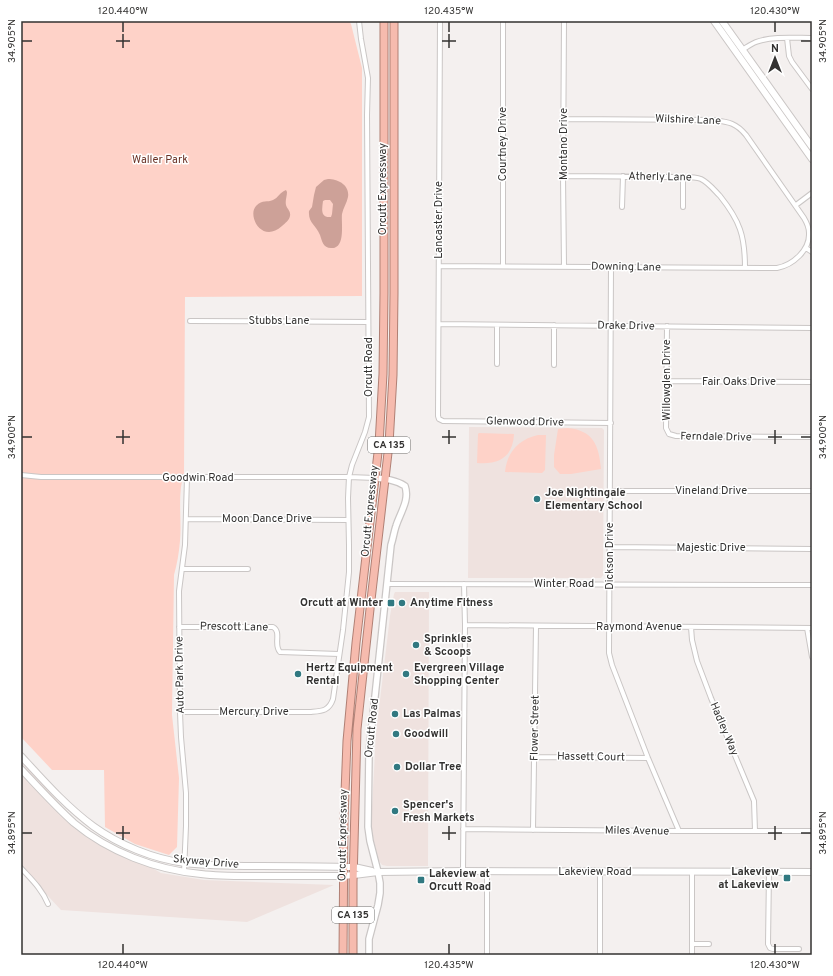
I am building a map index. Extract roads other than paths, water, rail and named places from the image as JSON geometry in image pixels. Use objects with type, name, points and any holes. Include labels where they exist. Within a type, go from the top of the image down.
[{"type":"highway","name":"Orcutt Expressway","points":[[343,955],[343,876],[347,741],[356,643],[379,444],[383,359],[384,21]]},
{"type":"highway","name":"Orcutt Expressway","points":[[353,955],[355,780],[359,708],[386,479],[392,382],[394,21]]},
{"type":"main road","points":[[714,21],[812,159]]},
{"type":"main road","points":[[722,21],[812,147]]},
{"type":"main road","name":"Skyway Drive","points":[[21,756],[77,814],[100,831],[127,846],[146,853],[185,863],[354,867]]},
{"type":"main road","name":"Skyway Drive","points":[[21,769],[74,823],[103,843],[138,860],[167,869],[223,876],[354,875]]},
{"type":"main road","name":"Lakeview Road","points":[[354,867],[378,872]]},
{"type":"main road","name":"Lakeview Road","points":[[354,875],[378,872],[462,871],[812,872]]},
{"type":"street","name":"Orcutt Road","points":[[327,708],[332,703],[334,693],[349,572],[349,478],[352,465],[365,432],[368,417],[368,78],[359,21]]},
{"type":"street","name":"Lancaster Drive","points":[[439,419],[438,266],[440,21]]},
{"type":"street","name":"Courtney Drive","points":[[503,21],[503,266]]},
{"type":"street","name":"Montano Drive","points":[[564,21],[564,266]]},
{"type":"street","points":[[787,38],[789,56],[812,89]]},
{"type":"street","points":[[742,50],[755,42],[763,40],[812,38]]},
{"type":"street","name":"Wilshire Lane","points":[[564,119],[714,120],[735,124],[746,135],[804,218],[809,233],[809,240],[806,248]]},
{"type":"street","name":"Atherly Lane","points":[[563,176],[683,177],[701,179],[712,187],[727,205],[737,222],[742,233],[744,244],[745,268]]},
{"type":"street","points":[[622,176],[622,207]]},
{"type":"street","points":[[683,177],[683,207]]},
{"type":"street","points":[[796,205],[812,193]]},
{"type":"street","name":"Downing Lane","points":[[438,266],[777,268],[784,267],[796,259],[806,248]]},
{"type":"street","points":[[806,248],[812,252]]},
{"type":"street","name":"Dickson Drive","points":[[611,267],[610,653],[612,665],[648,758],[679,831]]},
{"type":"street","name":"Stubbs Lane","points":[[190,321],[368,322]]},
{"type":"street","name":"Drake Drive","points":[[439,324],[812,328]]},
{"type":"street","points":[[497,325],[497,364]]},
{"type":"street","points":[[554,325],[554,365]]},
{"type":"street","name":"Willowglen Drive","points":[[667,326],[666,428],[669,434]]},
{"type":"street","name":"Fair Oaks Drive","points":[[667,381],[812,382]]},
{"type":"street","name":"Glenwood Drive","points":[[439,419],[443,422],[611,423]]},
{"type":"street","name":"Ferndale Drive","points":[[669,434],[676,436],[812,437]]},
{"type":"street","name":"Goodwin Road","points":[[21,475],[41,477],[375,478]]},
{"type":"street","name":"Auto Park Drive","points":[[184,872],[186,793],[180,712],[179,591],[187,519],[187,478]]},
{"type":"street","name":"Orcutt Road","points":[[369,955],[369,939],[378,905],[380,883],[368,827],[369,753],[391,545],[396,526],[406,501],[405,486],[401,483],[375,478]]},
{"type":"street","name":"Vineland Drive","points":[[611,491],[812,491]]},
{"type":"street","name":"Moon Dance Drive","points":[[187,519],[348,520]]},
{"type":"street","name":"Majestic Drive","points":[[610,548],[812,549]]},
{"type":"street","points":[[182,569],[248,569]]},
{"type":"street","name":"Winter Road","points":[[387,584],[812,585]]},
{"type":"street","points":[[462,871],[465,625],[464,584]]},
{"type":"street","name":"Raymond Avenue","points":[[465,625],[810,628]]},
{"type":"street","name":"Flower Street","points":[[533,830],[536,626]]},
{"type":"street","name":"Prescott Lane","points":[[179,627],[273,627],[277,632],[277,649],[280,652],[339,654]]},
{"type":"street","name":"Hadley Way","points":[[691,627],[697,662],[754,800],[755,831]]},
{"type":"street","points":[[810,628],[812,657]]},
{"type":"street","name":"Mercury Drive","points":[[180,712],[311,712],[322,711],[327,708]]},
{"type":"street","name":"Hassett Court","points":[[534,757],[648,758]]},
{"type":"street","name":"Miles Avenue","points":[[462,829],[812,831]]},
{"type":"street","points":[[21,868],[45,896],[48,904]]},
{"type":"street","points":[[487,871],[487,955]]},
{"type":"street","points":[[600,872],[600,955]]},
{"type":"street","points":[[692,872],[692,955]]},
{"type":"street","points":[[769,872],[768,944],[770,948],[773,949],[799,949]]},
{"type":"street","points":[[692,944],[710,944]]},
{"type":"place","name":"Joe Nightingale Elementary School","points":[[537,499]]},
{"type":"place","name":"Orcutt at Winter","points":[[391,603]]},
{"type":"place","name":"Anytime Fitness","points":[[402,603]]},
{"type":"place","name":"Sprinkles & Scoops","points":[[416,645]]},
{"type":"place","name":"Hertz Equipment Rental","points":[[298,674]]},
{"type":"place","name":"Evergreen Village Shopping Center","points":[[406,674]]},
{"type":"place","name":"Las Palmas","points":[[395,714]]},
{"type":"place","name":"Goodwill","points":[[396,734]]},
{"type":"place","name":"Dollar Tree","points":[[397,767]]},
{"type":"place","name":"Spencer's Fresh Markets","points":[[395,811]]},
{"type":"place","name":"Lakeview at Lakeview","points":[[787,878]]},
{"type":"place","name":"Lakeview at Orcutt Road","points":[[421,880]]},
{"type":"park label","name":"Waller Park","points":[[160,160]]}]
